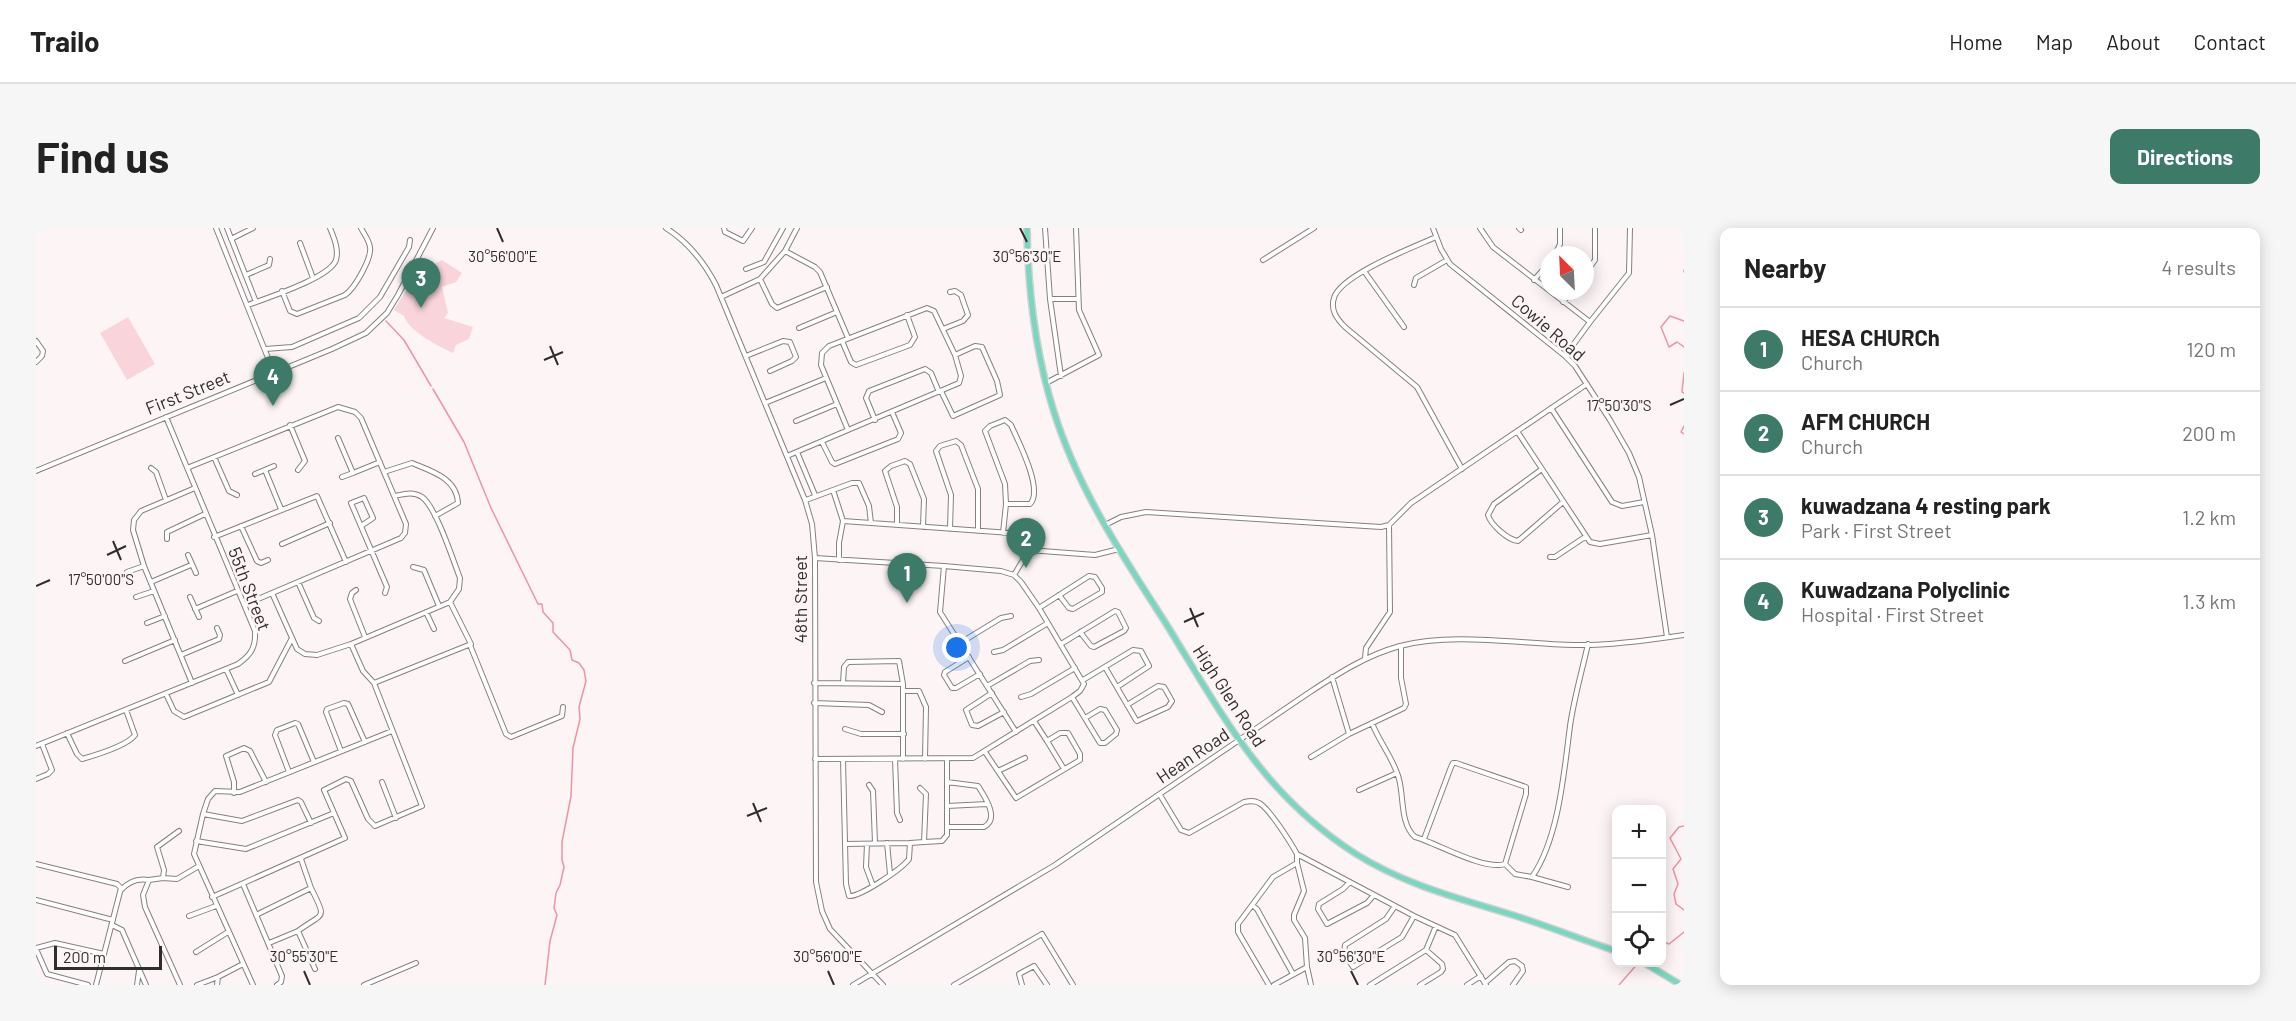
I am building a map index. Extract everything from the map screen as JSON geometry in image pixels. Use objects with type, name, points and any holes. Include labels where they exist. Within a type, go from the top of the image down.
[{"type":"main road","name":"High Glen Road","points":[[1027,228],[1033,321],[1046,384],[1069,455],[1119,549],[1239,741],[1269,780],[1302,813],[1333,838],[1372,863],[1403,879],[1612,949]]},
{"type":"main road","points":[[1651,967],[1682,985]]},
{"type":"street","points":[[216,228],[274,373]]},
{"type":"street","points":[[227,228],[256,302]]},
{"type":"street","points":[[231,239],[253,228]]},
{"type":"street","points":[[248,305],[329,270],[335,261],[337,249],[330,228]]},
{"type":"street","points":[[282,291],[290,311],[297,314],[351,291],[369,254],[369,243],[361,228]]},
{"type":"street","name":"First Street","points":[[36,471],[350,341],[371,329],[392,306],[433,228]]},
{"type":"street","name":"48th Street","points":[[666,228],[682,240],[710,273],[805,500],[812,525],[815,558],[815,868],[822,910],[830,929],[883,985]]},
{"type":"street","points":[[724,228],[725,232],[742,241],[752,228]]},
{"type":"street","points":[[746,269],[759,265],[766,259],[783,228]]},
{"type":"street","points":[[721,297],[760,279],[785,251],[797,228]]},
{"type":"street","points":[[1045,228],[1050,299],[1061,376]]},
{"type":"street","points":[[1046,384],[1099,355],[1079,310],[1076,228]]},
{"type":"street","points":[[1263,260],[1314,228]]},
{"type":"street","name":"Cowie Road","points":[[1433,228],[1447,260],[1461,274],[1565,356],[1575,366],[1610,420],[1634,464],[1644,502],[1652,535],[1667,637]]},
{"type":"street","points":[[1480,228],[1490,244],[1590,322]]},
{"type":"street","points":[[1559,246],[1560,228]]},
{"type":"street","points":[[1594,261],[1595,228]]},
{"type":"street","points":[[1565,356],[1629,273],[1630,228]]},
{"type":"street","points":[[1436,237],[1346,283],[1335,296],[1333,308],[1338,320],[1378,357],[1417,387],[1462,469]]},
{"type":"street","points":[[265,349],[292,347],[359,318],[380,297],[409,248],[410,240]]},
{"type":"street","points":[[300,243],[313,278]]},
{"type":"street","points":[[785,251],[818,269],[848,339]]},
{"type":"street","points":[[246,275],[268,265],[270,259]]},
{"type":"street","points":[[1414,285],[1416,278],[1447,260]]},
{"type":"street","points":[[1364,272],[1404,327]]},
{"type":"street","points":[[1534,280],[1540,273]]},
{"type":"street","points":[[760,279],[772,304],[777,308],[827,287]]},
{"type":"street","points":[[943,329],[963,321],[968,315],[959,293],[950,292]]},
{"type":"street","points":[[1050,299],[1078,299]]},
{"type":"street","points":[[787,456],[956,385],[961,371],[943,329],[931,309],[922,309],[829,346],[822,353],[821,365],[848,430]]},
{"type":"street","points":[[799,328],[837,312]]},
{"type":"street","points":[[842,341],[851,362],[856,365],[900,349],[913,343],[915,337],[907,315]]},
{"type":"street","points":[[36,341],[43,351],[42,356],[36,362]]},
{"type":"street","points":[[746,356],[783,341],[790,342],[797,354],[794,360],[771,370]]},
{"type":"street","points":[[874,420],[866,398],[869,391],[926,369],[931,373],[953,416],[1000,395],[993,371],[982,347],[975,346],[955,355]]},
{"type":"street","points":[[765,403],[826,378]]},
{"type":"street","points":[[1105,525],[1121,517],[1146,512],[1381,527],[1389,525],[1411,502],[1587,384]]},
{"type":"street","points":[[796,421],[837,404]]},
{"type":"street","points":[[187,468],[333,408],[351,410],[361,418],[406,524],[405,533],[401,538],[244,605]]},
{"type":"street","points":[[1551,408],[1612,502],[1622,506],[1644,502]]},
{"type":"street","points":[[822,442],[831,462],[835,464],[898,439],[901,433],[892,412]]},
{"type":"street","name":"55th Street","points":[[36,746],[226,669],[246,658],[255,645],[255,631],[166,417]]},
{"type":"street","points":[[1003,533],[1006,504],[1005,484],[986,431],[990,426],[1005,420],[1011,425],[1032,476],[1034,500],[1028,505],[1006,504]]},
{"type":"street","points":[[290,425],[305,461],[298,470]]},
{"type":"street","points":[[1517,431],[1590,542],[1600,544],[1652,535]]},
{"type":"street","points":[[338,438],[353,473]]},
{"type":"street","points":[[950,529],[951,495],[936,451],[940,446],[956,441],[961,445],[977,485],[978,531]]},
{"type":"street","points":[[797,452],[815,495]]},
{"type":"street","points":[[214,457],[229,491],[237,495]]},
{"type":"street","points":[[897,525],[897,507],[885,471],[905,461],[910,464],[923,496],[923,527]]},
{"type":"street","points":[[342,477],[380,462]]},
{"type":"street","points":[[384,472],[412,463],[444,477],[457,497],[458,503],[435,516]]},
{"type":"street","points":[[255,474],[274,466]]},
{"type":"street","points":[[151,468],[156,472],[166,500]]},
{"type":"street","points":[[1542,469],[1494,504],[1488,515],[1491,522],[1512,540],[1518,541],[1563,502]]},
{"type":"street","points":[[265,470],[281,509]]},
{"type":"street","points":[[805,500],[852,483],[859,483],[869,506],[871,524]]},
{"type":"street","points":[[192,683],[144,566],[133,523],[141,511],[195,488]]},
{"type":"street","points":[[833,490],[843,521],[839,560]]},
{"type":"street","points":[[272,593],[292,639],[301,652],[313,656],[351,644],[450,602],[459,590],[460,578],[435,516],[421,496],[407,493],[394,496]]},
{"type":"street","points":[[214,537],[317,496],[346,562]]},
{"type":"street","points":[[361,526],[373,518],[364,498],[351,503],[387,587],[385,592]]},
{"type":"street","points":[[167,539],[167,532],[205,514]]},
{"type":"street","points":[[843,521],[1028,535],[1029,550],[1014,574]]},
{"type":"street","points":[[282,544],[330,523]]},
{"type":"street","points":[[1365,659],[1366,648],[1390,612],[1389,525]]},
{"type":"street","points":[[242,526],[257,561],[268,560]]},
{"type":"street","points":[[1550,557],[1586,537]]},
{"type":"street","points":[[1029,550],[1095,555],[1119,549]]},
{"type":"street","points":[[188,555],[190,565],[196,573]]},
{"type":"street","points":[[815,558],[944,566],[1014,574],[1039,608],[1083,680],[1083,688],[1072,698],[973,758],[947,760],[815,759]]},
{"type":"street","points":[[151,582],[190,565]]},
{"type":"street","points":[[127,572],[144,566]]},
{"type":"street","points":[[944,566],[939,609],[1016,732]]},
{"type":"street","points":[[413,567],[424,570],[439,606]]},
{"type":"street","points":[[1039,608],[1059,595],[1091,576],[1095,577],[1103,590],[1073,609],[1068,608],[1059,595]]},
{"type":"street","points":[[298,582],[314,618],[319,621]]},
{"type":"street","points":[[356,590],[350,599],[365,637]]},
{"type":"street","points":[[136,597],[154,591]]},
{"type":"street","points":[[195,609],[237,591]]},
{"type":"street","points":[[190,597],[199,617]]},
{"type":"street","points":[[450,602],[471,643],[506,734],[511,737],[562,716],[563,707]]},
{"type":"street","points":[[1061,644],[1080,632],[1115,611],[1118,612],[1126,628],[1094,647],[1080,632]]},
{"type":"street","points":[[426,612],[434,629]]},
{"type":"street","points":[[147,623],[165,616]]},
{"type":"street","points":[[960,643],[1001,618],[1011,616]]},
{"type":"street","points":[[994,652],[1003,650],[1048,623]]},
{"type":"street","points":[[181,655],[219,639],[218,628]]},
{"type":"street","name":"Hean Road","points":[[853,985],[1053,866],[1332,677],[1365,659],[1401,646],[1442,640],[1578,645],[1684,635]]},
{"type":"street","points":[[166,694],[174,711],[184,717],[269,682],[292,639]]},
{"type":"street","points":[[125,661],[175,640]]},
{"type":"street","points":[[212,897],[345,838],[325,789],[348,779],[372,825],[375,826],[422,806],[374,683],[363,671],[351,644]]},
{"type":"street","points":[[1532,877],[1546,846],[1561,800],[1574,706],[1588,644]]},
{"type":"street","points":[[374,683],[470,645]]},
{"type":"street","points":[[1311,757],[1349,734],[1404,708],[1406,704],[1401,678],[1401,646]]},
{"type":"street","points":[[1083,680],[1133,650],[1141,651],[1149,666],[1117,687]]},
{"type":"street","points":[[969,657],[945,672],[952,688],[980,674]]},
{"type":"street","points":[[987,686],[1030,661],[1039,660]]},
{"type":"street","points":[[843,683],[844,667],[848,662],[899,662],[903,684],[903,759]]},
{"type":"street","points":[[1021,697],[1076,668]]},
{"type":"street","points":[[1105,668],[1127,705],[1138,722],[1168,707],[1172,700],[1164,687],[1158,686],[1127,705]]},
{"type":"street","points":[[226,669],[238,695]]},
{"type":"street","points":[[1332,677],[1349,734]]},
{"type":"street","points":[[814,683],[903,684]]},
{"type":"street","points":[[903,691],[919,691],[925,701],[925,759]]},
{"type":"street","points":[[992,693],[966,710],[972,725],[978,726],[1004,712]]},
{"type":"street","points":[[1072,698],[1100,743],[1105,743],[1116,734],[1117,730],[1105,710],[1100,709],[1085,718]]},
{"type":"street","points":[[341,751],[326,712],[327,709],[344,703],[348,704],[365,742]]},
{"type":"street","points":[[814,703],[869,705],[882,712]]},
{"type":"street","points":[[67,733],[77,754],[82,759],[114,748],[132,739],[135,735],[126,710]]},
{"type":"street","points":[[1034,721],[1064,769]]},
{"type":"street","points":[[1372,723],[1398,773],[1407,829],[1415,837],[1458,855],[1494,866],[1505,864]]},
{"type":"street","points":[[289,772],[275,735],[277,730],[298,724],[314,762]]},
{"type":"street","points":[[845,729],[861,734],[904,734]]},
{"type":"street","points":[[253,985],[193,851],[208,799],[215,791],[234,793],[392,731]]},
{"type":"street","points":[[985,752],[1017,798],[1081,758],[1066,732],[1047,741]]},
{"type":"street","points":[[36,780],[52,770],[42,744]]},
{"type":"street","points":[[234,793],[234,782],[226,756],[244,748],[250,751],[266,782]]},
{"type":"street","points":[[998,771],[1024,758]]},
{"type":"street","points":[[843,759],[846,884],[849,896],[854,896],[873,885],[908,861],[910,843]]},
{"type":"street","points":[[895,759],[897,813],[900,820]]},
{"type":"street","points":[[845,844],[942,841],[947,835],[947,760]]},
{"type":"street","points":[[1424,839],[1451,767],[1456,763],[1526,787],[1527,794],[1505,864]]},
{"type":"street","points":[[1359,790],[1398,773]]},
{"type":"street","points":[[382,782],[396,818]]},
{"type":"street","points":[[947,782],[976,785],[992,818],[987,825],[947,827]]},
{"type":"street","points":[[869,784],[873,791],[875,843]]},
{"type":"street","points":[[920,788],[926,794],[924,842]]},
{"type":"street","points":[[1160,795],[1181,830],[1187,833],[1195,832],[1249,801],[1259,803],[1289,840],[1297,854],[1304,891],[1294,920],[1305,938],[1311,985]]},
{"type":"street","points":[[203,814],[242,821],[298,801],[301,802],[311,823]]},
{"type":"street","points":[[947,806],[987,804]]},
{"type":"street","points":[[196,841],[246,849],[334,813]]},
{"type":"street","points":[[163,878],[164,870],[157,847],[179,831]]},
{"type":"street","points":[[887,843],[890,874]]},
{"type":"street","points":[[867,844],[866,867],[873,885]]},
{"type":"street","points":[[1297,854],[1458,938],[1486,984],[1505,965],[1515,961],[1522,966],[1523,971],[1513,985]]},
{"type":"street","points":[[269,943],[298,932],[320,918],[322,908],[311,888],[301,859]]},
{"type":"street","points":[[1269,985],[1238,932],[1238,924],[1273,877],[1297,863]]},
{"type":"street","points":[[36,864],[118,885],[121,890]]},
{"type":"street","points":[[1505,864],[1515,874],[1568,888]]},
{"type":"street","points":[[96,985],[121,890],[127,884],[143,879],[177,879],[199,866]]},
{"type":"street","points":[[149,880],[143,895],[145,907],[180,985]]},
{"type":"street","points":[[1350,882],[1343,889],[1318,904],[1318,909],[1327,924],[1367,903],[1374,895]]},
{"type":"street","points":[[243,884],[282,976],[281,982],[277,985]]},
{"type":"street","points":[[256,915],[311,888]]},
{"type":"street","points":[[36,900],[113,922],[122,930],[146,985]]},
{"type":"street","points":[[1252,905],[1257,909],[1293,974]]},
{"type":"street","points":[[189,916],[216,906]]},
{"type":"street","points":[[1395,906],[1386,919],[1345,945],[1344,953],[1353,967],[1402,937],[1414,916]]},
{"type":"street","points":[[1370,985],[1426,950],[1436,926]]},
{"type":"street","points":[[196,952],[228,932]]},
{"type":"street","points":[[298,932],[315,969]]},
{"type":"street","points":[[954,985],[1042,934],[1073,985]]},
{"type":"street","points":[[88,985],[47,974],[36,949],[57,943],[104,954]]},
{"type":"street","points":[[1420,985],[1443,969],[1442,964],[1426,950]]},
{"type":"street","points":[[364,985],[416,963]]},
{"type":"street","points":[[197,985],[243,964]]},
{"type":"street","points":[[1022,985],[1019,974],[1034,966],[1047,985]]},
{"type":"street","points":[[1274,985],[1307,967]]},
{"type":"street","points":[[137,985],[139,970]]},
{"type":"street","points":[[1467,985],[1481,976]]},
{"type":"street","points":[[217,985],[218,977]]},
{"type":"shaded area","points":[[442,260],[462,273],[456,282],[442,287],[448,313],[444,318],[473,327],[469,339],[456,345],[453,353],[418,333],[404,316],[394,310],[419,276]]},
{"type":"shaded area","points":[[128,317],[155,364],[127,380],[100,333]]},
{"type":"waterway","points":[[1684,321],[1670,316],[1661,327],[1669,347],[1677,342],[1684,347]]},
{"type":"waterway","points":[[386,321],[404,340],[431,386]]},
{"type":"waterway","points":[[1684,373],[1682,392],[1684,393]]},
{"type":"waterway","points":[[433,389],[464,442],[491,508],[538,604],[542,604],[543,612],[553,623],[553,632],[570,650],[572,660],[579,663],[584,670],[586,681],[579,707],[580,719],[573,748],[571,796],[562,842],[564,867],[556,893],[554,908],[557,915],[550,941],[545,985]]},
{"type":"waterway","points":[[1684,426],[1681,432],[1684,434]]},
{"type":"waterway","points":[[1684,826],[1679,827],[1670,838],[1681,859],[1673,869],[1678,884],[1674,894],[1676,904],[1684,910]]},
{"type":"waterway","points":[[1666,943],[1669,944],[1684,932]]},
{"type":"waterway","points":[[1619,985],[1635,967]]},
{"type":"place","name":"kuwadzana 4 resting park","points":[[421,308]]},
{"type":"place","name":"Kuwadzana Polyclinic","points":[[273,406]]},
{"type":"place","name":"AFM CHURCH","points":[[1026,568]]},
{"type":"place","name":"HESA CHURCh","points":[[907,603]]}]
